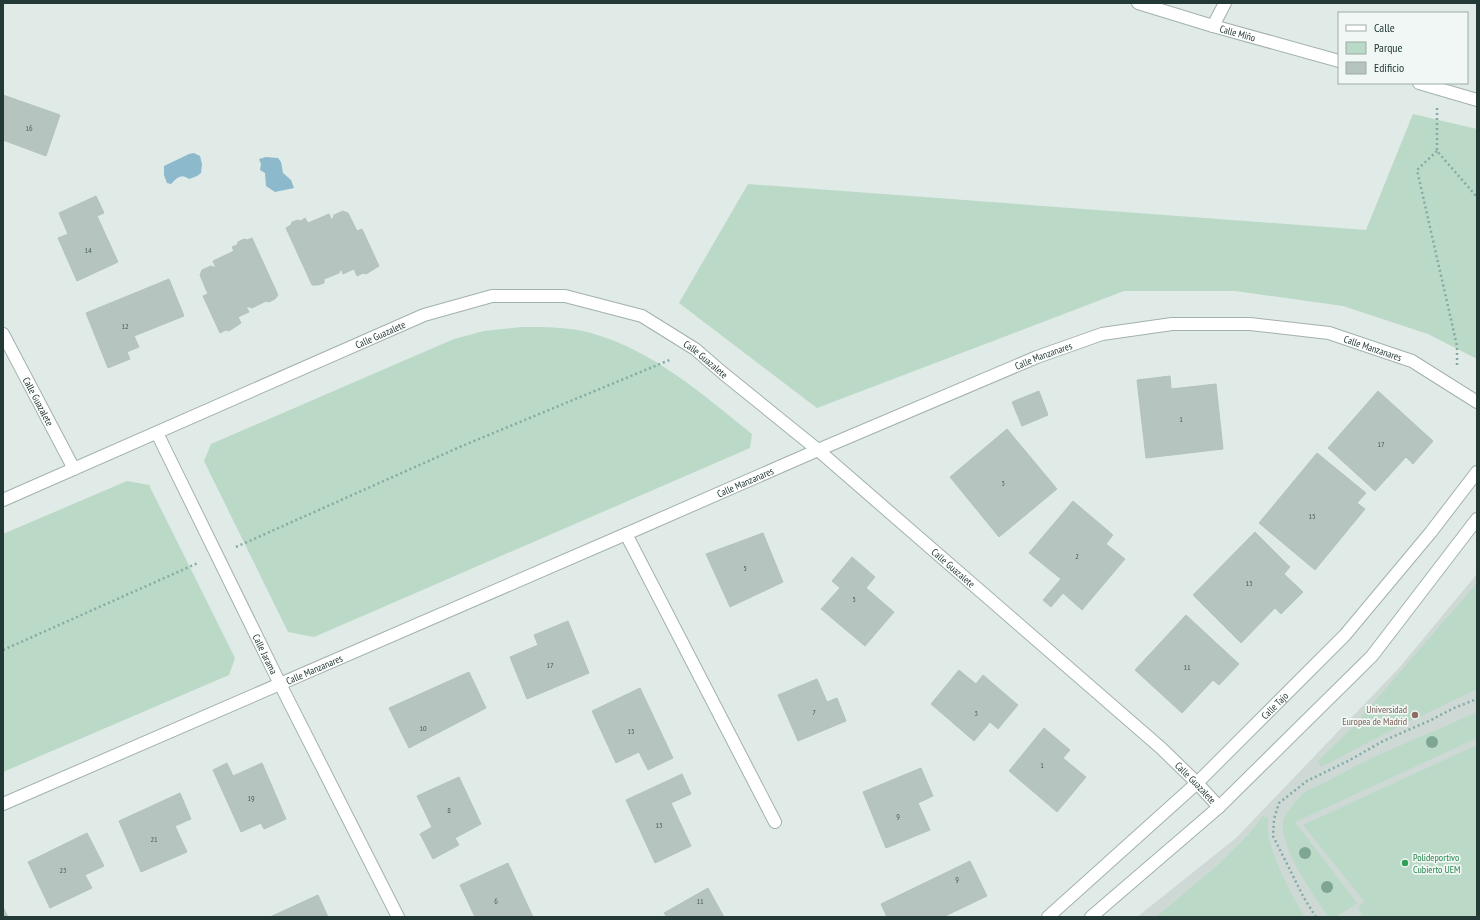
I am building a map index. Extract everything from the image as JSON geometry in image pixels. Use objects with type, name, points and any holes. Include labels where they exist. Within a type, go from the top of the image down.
[{"type":"street","name":"Calle Miño","points":[[1138,3],[1213,26],[1338,61]]},
{"type":"street","points":[[1213,26],[1225,3]]},
{"type":"street","points":[[1422,84],[1477,100]]},
{"type":"street","name":"Calle Guazalete","points":[[3,500],[424,315],[492,296],[565,296],[573,298],[642,316],[695,349],[818,450],[1161,748],[1219,807]]},
{"type":"street","name":"Calle Manzanares","points":[[3,804],[818,450],[1044,354],[1102,334],[1172,324],[1250,324],[1329,333],[1412,361],[1477,402]]},
{"type":"street","name":"Calle Guazalete","points":[[3,334],[74,469]]},
{"type":"street","name":"Calle Jarama","points":[[157,433],[280,684],[398,917]]},
{"type":"street","name":"Calle Tajo","points":[[1048,917],[1197,783],[1345,635],[1432,532],[1477,472]]},
{"type":"street","points":[[1090,917],[1219,807],[1372,656],[1477,520]]},
{"type":"street","points":[[626,534],[775,822]]},
{"type":"path","points":[[1436,88],[1437,151],[1477,197]]},
{"type":"path","points":[[1437,151],[1417,170],[1457,346],[1458,389]]},
{"type":"path","points":[[3,650],[462,446],[695,349]]},
{"type":"path","points":[[1316,917],[1304,898],[1273,836],[1274,819],[1279,803],[1307,781],[1350,760],[1383,741],[1477,699]]},
{"type":"shaded area","name":"Universidad Europea de Madrid","points":[[1477,574],[1477,917],[1137,917],[1236,838],[1399,668]]},
{"type":"green space","points":[[1413,114],[1477,129],[1477,359],[1428,334],[1343,306],[1235,291],[1124,291],[817,408],[679,303],[748,184],[1366,230]]},
{"type":"green space","points":[[522,327],[557,328],[583,331],[614,341],[636,351],[656,362],[696,389],[752,434],[750,448],[314,637],[288,632],[204,461],[211,444],[454,339],[484,331]]},
{"type":"green space","points":[[127,481],[149,485],[235,658],[229,675],[3,772],[3,534]]},
{"type":"green space","points":[[1477,583],[1477,689],[1398,727],[1321,767],[1318,761],[1349,731]]},
{"type":"green space","points":[[1477,712],[1477,738],[1295,822],[1357,903],[1336,917],[1328,917],[1292,858],[1283,833],[1283,822],[1286,815],[1304,793],[1383,753]]},
{"type":"green space","name":"Polideportivo Cubierto UEM","points":[[1477,745],[1477,917],[1363,917],[1358,907],[1365,902],[1303,825]]},
{"type":"green space","points":[[1263,816],[1269,819],[1268,828],[1270,841],[1277,863],[1288,887],[1305,917],[1156,917],[1219,864],[1248,835]]},
{"type":"water","points":[[194,153],[200,156],[202,164],[201,173],[189,179],[181,176],[171,184],[167,183],[164,175],[164,166]]},
{"type":"water","points":[[266,157],[278,158],[281,162],[283,173],[291,180],[294,188],[275,192],[266,186],[265,173],[260,170],[261,164],[259,159]]},
{"type":"building","points":[[3,95],[60,115],[46,156],[3,140]]},
{"type":"building","points":[[96,196],[104,213],[97,216],[118,262],[77,281],[58,238],[68,234],[59,213]]},
{"type":"building","points":[[343,211],[348,213],[357,231],[362,229],[379,266],[366,274],[363,273],[357,276],[354,269],[343,274],[341,268],[339,273],[324,279],[324,283],[312,285],[286,228],[291,225],[292,222],[298,220],[301,221],[305,218],[308,223],[329,214],[332,221],[334,215]]},
{"type":"building","points":[[252,238],[278,295],[275,299],[269,302],[266,301],[252,308],[246,306],[249,312],[238,317],[241,323],[229,331],[226,330],[220,333],[203,296],[208,294],[200,275],[202,270],[211,266],[216,268],[213,261],[234,251],[232,247],[237,245],[238,242],[244,239],[247,240]]},
{"type":"building","points":[[169,279],[184,316],[134,336],[139,347],[127,352],[130,359],[108,368],[86,313]]},
{"type":"building","points":[[1170,376],[1171,389],[1216,384],[1223,449],[1146,458],[1137,380]]},
{"type":"building","points":[[1039,391],[1048,415],[1022,426],[1012,402]]},
{"type":"building","points":[[1378,391],[1433,441],[1413,464],[1406,457],[1375,491],[1328,448]]},
{"type":"building","points":[[1007,429],[1057,489],[999,537],[950,477]]},
{"type":"building","points":[[1317,453],[1366,493],[1357,503],[1365,509],[1315,570],[1259,523]]},
{"type":"building","points":[[1073,501],[1113,535],[1106,544],[1125,559],[1082,610],[1063,593],[1051,607],[1043,600],[1061,579],[1029,553]]},
{"type":"building","points":[[1255,532],[1290,567],[1284,574],[1303,592],[1281,614],[1275,608],[1241,643],[1193,595]]},
{"type":"building","points":[[763,533],[783,582],[730,607],[706,554]]},
{"type":"building","points":[[852,557],[875,577],[866,588],[894,612],[865,646],[821,609],[840,588],[832,581]]},
{"type":"building","points":[[1186,615],[1239,664],[1219,685],[1213,680],[1182,713],[1135,670]]},
{"type":"building","points":[[568,621],[589,673],[527,699],[510,657],[538,645],[534,635]]},
{"type":"building","points":[[959,670],[976,684],[983,675],[1018,705],[998,729],[990,722],[974,741],[931,704]]},
{"type":"building","points":[[469,672],[486,708],[409,748],[389,708]]},
{"type":"building","points":[[817,679],[827,702],[837,698],[846,721],[798,741],[778,695]]},
{"type":"building","points":[[640,688],[673,758],[648,770],[639,752],[616,763],[592,711]]},
{"type":"building","points":[[1044,728],[1070,750],[1063,758],[1086,777],[1057,812],[1009,771]]},
{"type":"building","points":[[227,763],[233,776],[262,763],[286,819],[264,829],[261,823],[241,832],[213,770]]},
{"type":"building","points":[[921,768],[933,796],[918,803],[930,830],[886,848],[863,792]]},
{"type":"building","points":[[682,774],[691,794],[671,803],[691,846],[655,863],[626,800]]},
{"type":"building","points":[[459,777],[481,824],[455,838],[459,845],[433,859],[420,834],[432,827],[417,796]]},
{"type":"building","points":[[180,793],[191,819],[175,826],[187,852],[141,872],[119,821]]},
{"type":"building","points":[[87,833],[104,866],[85,875],[92,888],[50,908],[28,862]]},
{"type":"building","points":[[970,861],[987,896],[943,917],[887,917],[881,904]]},
{"type":"building","points":[[508,863],[533,917],[475,917],[460,885]]},
{"type":"building","points":[[708,888],[724,917],[667,917],[664,913]]},
{"type":"building","points":[[318,895],[328,917],[270,917]]},
{"type":"building","points":[[3,907],[8,917],[3,917]]},
{"type":"place","name":"Universidad Europea de Madrid","points":[[1415,715]]},
{"type":"place","name":"Polideportivo Cubierto UEM","points":[[1405,863]]}]
